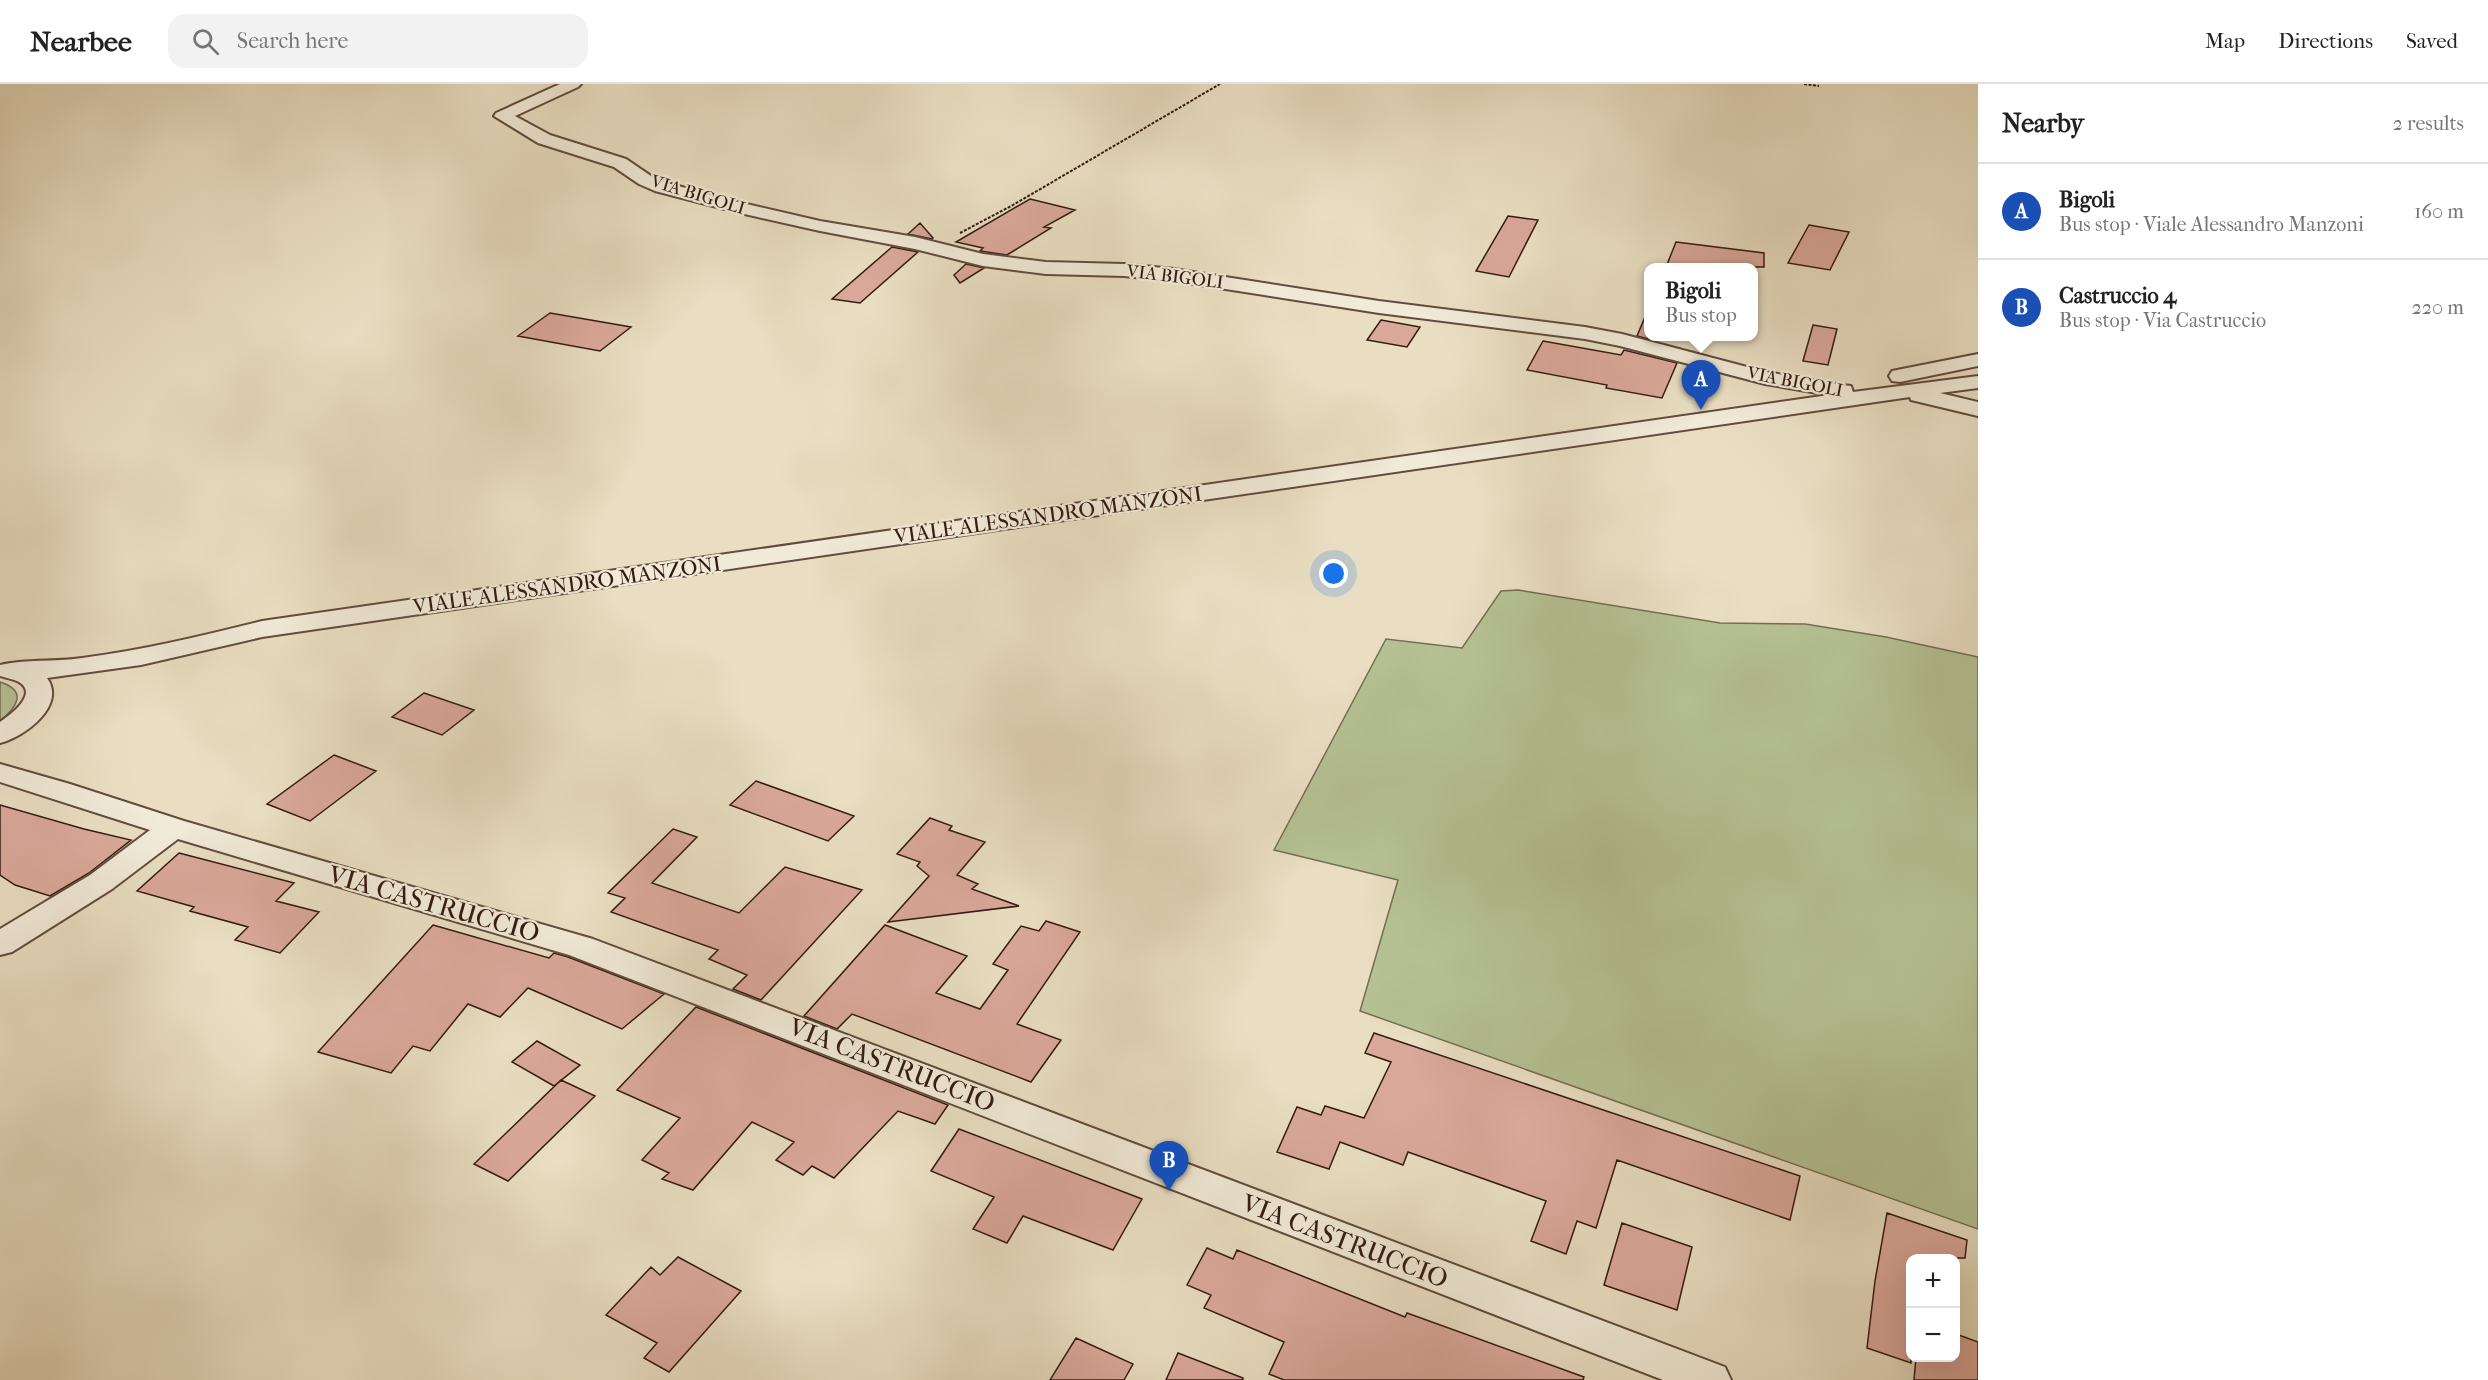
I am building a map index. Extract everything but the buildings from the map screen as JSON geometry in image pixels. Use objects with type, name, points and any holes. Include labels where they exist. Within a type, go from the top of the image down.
[{"type":"street","name":"VIA BIGOLI","points":[[573,84],[501,116],[544,139],[620,163],[645,180],[661,187],[740,208],[932,247],[984,260],[1035,267],[1174,275],[1379,307],[1585,333],[1622,340],[1765,378],[1851,393]]},
{"type":"street","points":[[1851,393],[1978,360]]},
{"type":"street","name":"VIALE ALESSANDRO MANZONI","points":[[120,662],[273,627],[1851,393],[1908,392],[1978,382]]},
{"type":"street","points":[[1908,392],[1978,409]]},
{"type":"street","points":[[9,671],[66,670],[120,662]]},
{"type":"street","points":[[19,721],[69,687],[120,662]]},
{"type":"street","points":[[9,671],[30,678],[38,686],[40,696],[19,721]]},
{"type":"street","name":"VIA CASTRUCCIO","points":[[19,721],[11,738],[8,755],[15,767],[60,790]]},
{"type":"street","name":"VIA CASTRUCCIO","points":[[0,773],[60,790],[173,828],[581,947],[1710,1380]]},
{"type":"street","points":[[0,944],[101,882],[173,828]]},
{"type":"path","points":[[932,247],[1013,205],[1220,84]]},
{"type":"path","points":[[1804,84],[1819,86]]},
{"type":"green space","points":[[1518,590],[1720,623],[1805,624],[1886,637],[1978,657],[1978,1229],[1360,1011],[1398,880],[1274,850],[1386,639],[1462,648],[1501,591]]},
{"type":"green space","points":[[0,682],[14,690],[17,700],[0,721]]},
{"type":"place","name":"Bigoli","points":[[1701,410]]},
{"type":"place","name":"Castruccio 4","points":[[1169,1191]]}]
